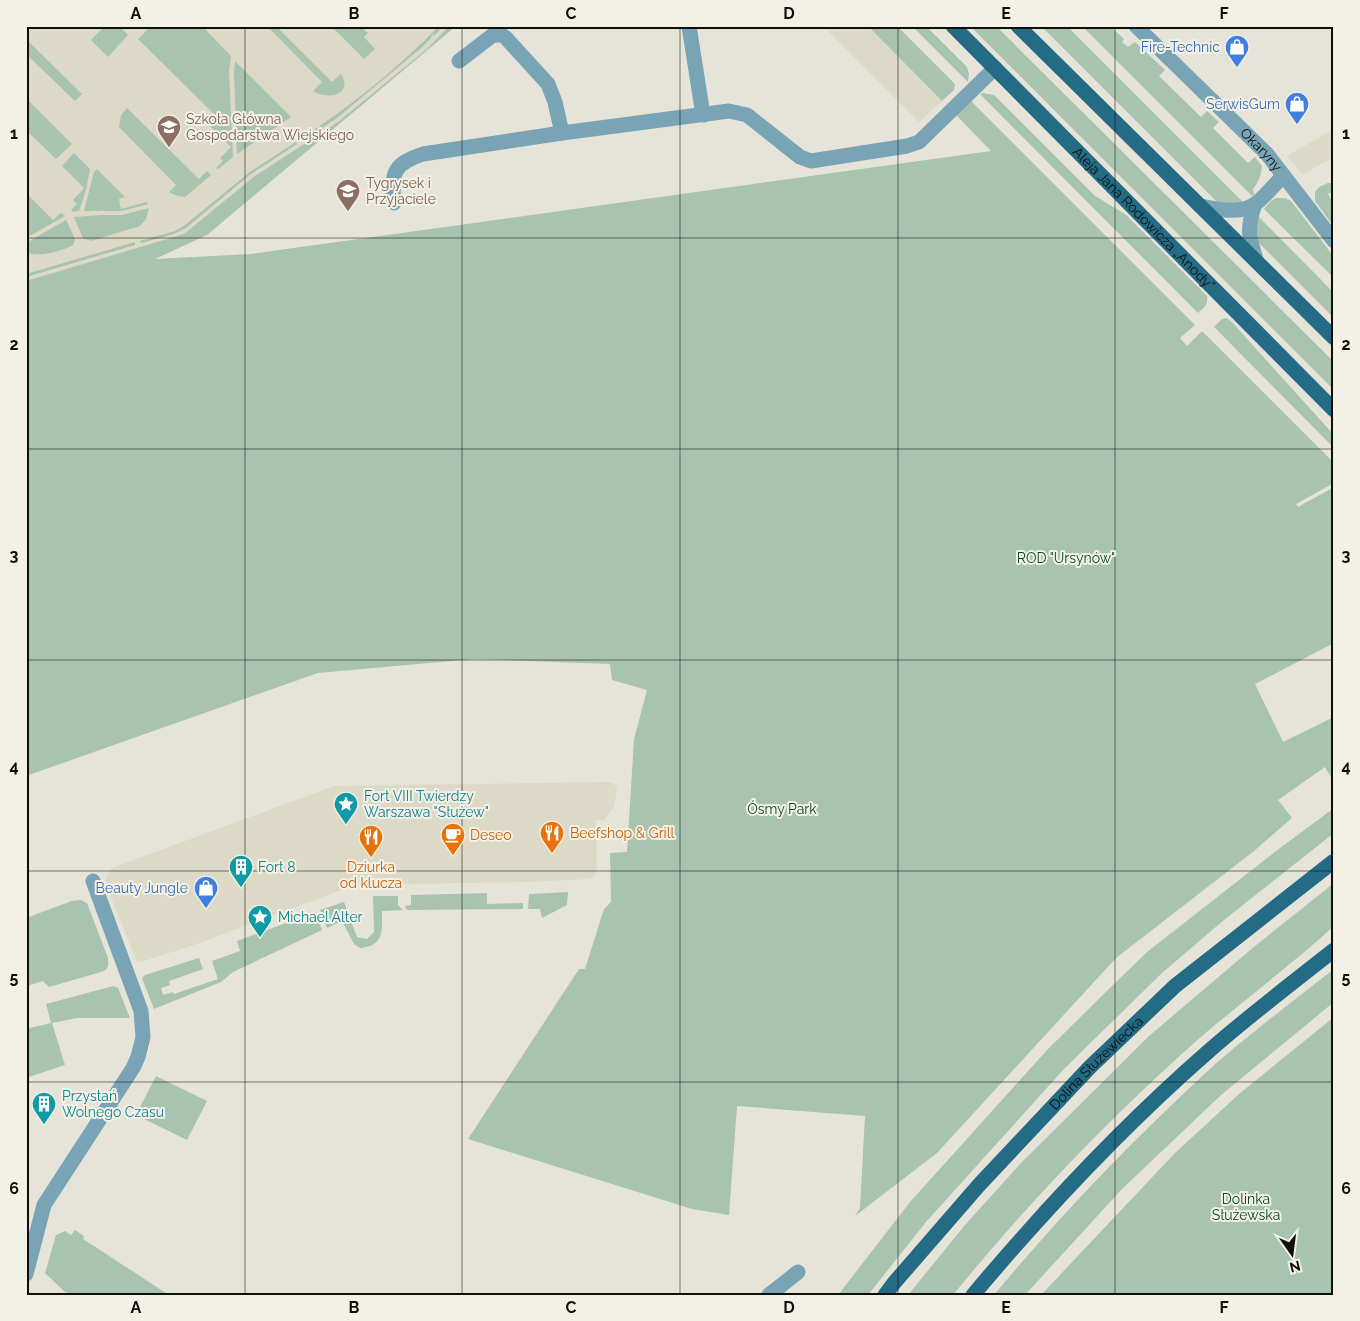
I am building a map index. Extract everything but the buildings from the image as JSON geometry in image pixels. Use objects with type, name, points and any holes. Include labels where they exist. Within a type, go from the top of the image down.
[{"type":"main road","name":"Aleja Jana Rodowicza „Anody”","points":[[953,26],[1334,410]]},
{"type":"main road","points":[[1018,26],[1334,338]]},
{"type":"main road","name":"Dolina Służewiecka","points":[[885,1295],[979,1185],[1090,1067],[1174,986],[1334,861]]},
{"type":"main road","points":[[973,1295],[1019,1239],[1075,1179],[1172,1084],[1265,1004],[1334,950]]},
{"type":"street","points":[[688,26],[704,115]]},
{"type":"street","name":"Okaryny","points":[[1136,26],[1267,154],[1334,241]]},
{"type":"street","points":[[459,61],[493,35],[502,35],[548,84],[555,102],[562,133]]},
{"type":"street","points":[[394,203],[392,182],[396,170],[411,158],[423,154],[729,111],[747,115],[800,157],[811,161],[908,146],[919,142],[995,68]]},
{"type":"street","points":[[1200,206],[1230,211],[1242,210],[1255,204],[1283,176]]},
{"type":"street","points":[[1255,204],[1250,220],[1250,240],[1257,262]]},
{"type":"street","points":[[26,1274],[44,1205],[132,1068],[138,1057],[143,1037],[141,1010],[92,881]]},
{"type":"street","points":[[769,1295],[798,1272]]},
{"type":"shaded area","name":"Szkoła Główna Gospodarstwa Wiejskiego","points":[[26,26],[456,26],[207,235],[26,297]]},
{"type":"shaded area","points":[[823,26],[868,26],[942,101],[919,122]]},
{"type":"shaded area","points":[[1334,129],[1334,157],[1303,174],[1301,173],[1287,156]]},
{"type":"shaded area","points":[[611,782],[616,786],[617,790],[614,807],[604,820],[596,820],[597,872],[590,879],[355,885],[194,945],[137,962],[105,883],[107,875],[112,868],[334,786]]},
{"type":"green space","points":[[105,26],[119,26],[128,35],[108,57],[91,40]]},
{"type":"green space","points":[[151,26],[202,26],[231,56],[229,72],[233,157],[218,169],[216,168],[223,161],[220,158],[231,147],[207,123],[215,115],[138,39]]},
{"type":"green space","points":[[267,26],[276,26],[332,82],[341,74],[344,81],[342,91],[338,94],[326,95],[313,91],[322,82]]},
{"type":"green space","points":[[331,26],[368,26],[364,30],[368,33],[364,37],[375,49],[364,59]]},
{"type":"green space","points":[[439,26],[443,26],[434,36],[432,34],[431,38],[421,48],[337,118],[302,141],[300,139],[372,87]]},
{"type":"green space","name":"ROD \"Ursynów\"","points":[[449,26],[456,26],[207,235],[155,259],[251,254],[991,151],[956,115],[971,101],[1195,325],[1180,338],[1187,346],[1202,331],[1334,463],[1334,483],[1296,504],[1298,507],[1334,487],[1334,643],[1255,684],[1283,742],[1334,717],[1334,782],[1325,767],[1278,800],[1292,818],[1254,851],[1116,958],[937,1153],[855,1216],[860,1208],[865,1116],[737,1106],[729,1215],[692,1209],[468,1139],[579,969],[585,969],[604,909],[611,902],[610,853],[627,852],[634,739],[647,690],[612,680],[610,664],[474,659],[318,673],[26,776],[26,281],[184,234],[255,176],[338,122],[427,49]]},
{"type":"green space","points":[[868,26],[897,26],[955,84],[954,90],[942,101]]},
{"type":"green space","points":[[912,26],[926,26],[967,67],[969,74],[968,82]]},
{"type":"green space","points":[[970,26],[996,26],[1334,362],[1334,390]]},
{"type":"green space","points":[[1041,26],[1067,26],[1245,204],[1218,203]]},
{"type":"green space","points":[[1082,26],[1114,26],[1112,28],[1124,39],[1122,42],[1128,47],[1135,42],[1165,70],[1159,76],[1201,117],[1207,111],[1219,122],[1213,128],[1248,163],[1255,157],[1262,166],[1261,173],[1253,189],[1254,194],[1252,196]]},
{"type":"green space","points":[[26,39],[82,94],[75,101],[26,54]]},
{"type":"green space","points":[[235,61],[291,117],[237,154],[234,72]]},
{"type":"green space","points":[[980,94],[994,95],[1095,196],[1125,214],[1207,296],[1206,304],[1202,310],[1198,313]]},
{"type":"green space","points":[[28,100],[72,144],[56,159],[26,130],[26,102]]},
{"type":"green space","points":[[127,108],[199,179],[207,171],[211,175],[185,197],[169,192],[176,185],[119,127],[121,115]]},
{"type":"green space","points":[[296,142],[297,144],[251,174],[186,228],[174,234],[141,243],[140,241],[175,231],[185,225],[250,172]]},
{"type":"green space","points":[[74,153],[90,169],[79,211],[73,212],[71,210],[77,204],[73,200],[84,188],[62,166]]},
{"type":"green space","points":[[97,169],[125,197],[119,199],[121,209],[147,202],[148,204],[122,211],[84,211],[94,172]]},
{"type":"green space","points":[[1328,183],[1334,183],[1334,191],[1328,194],[1334,205],[1334,227],[1315,201],[1315,192],[1319,187]]},
{"type":"green space","points":[[26,193],[53,220],[61,213],[65,216],[26,238]]},
{"type":"green space","points":[[1276,198],[1285,198],[1291,201],[1334,257],[1334,278],[1264,209]]},
{"type":"green space","points":[[149,208],[146,219],[140,226],[91,241],[83,238],[74,217],[122,215]]},
{"type":"green space","points":[[1257,215],[1334,293],[1334,318],[1255,239]]},
{"type":"green space","points":[[66,220],[75,239],[73,245],[50,253],[31,254],[26,252],[26,243]]},
{"type":"green space","points":[[135,242],[135,245],[26,277],[26,274]]},
{"type":"green space","points":[[1226,318],[1231,321],[1334,435],[1334,448],[1214,327],[1222,319]]},
{"type":"green space","points":[[1334,808],[1334,833],[1224,920],[1162,973],[1064,1069],[926,1222],[868,1295],[838,1295],[910,1202],[1047,1050],[1116,982],[1147,952]]},
{"type":"green space","points":[[1334,883],[1334,926],[1201,1037],[1122,1110],[1035,1200],[953,1295],[908,1295],[965,1225],[1021,1163],[1149,1036],[1255,946]]},
{"type":"green space","points":[[568,892],[567,905],[542,918],[540,909],[528,909],[529,894]]},
{"type":"green space","points":[[487,893],[487,904],[523,903],[523,909],[407,910],[405,906],[411,905],[411,895]]},
{"type":"green space","points":[[373,896],[398,896],[398,905],[403,910],[382,911],[382,931],[374,944],[360,948],[354,944],[342,921],[327,928],[320,910],[344,902],[357,937],[367,939],[374,932]]},
{"type":"green space","points":[[81,900],[87,903],[108,958],[108,967],[101,972],[49,987],[43,981],[30,985],[26,992],[26,918],[72,901]]},
{"type":"green space","points":[[308,915],[311,924],[319,922],[322,930],[233,972],[221,982],[154,1009],[142,978],[145,975],[199,958],[203,969],[169,981],[170,985],[161,988],[163,995],[173,992],[174,994],[218,979],[212,961],[240,951],[237,941]]},
{"type":"green space","points":[[1334,969],[1334,1002],[1220,1096],[1122,1189],[1025,1295],[994,1295],[1067,1211],[1171,1105],[1231,1051]]},
{"type":"green space","points":[[113,986],[118,988],[130,1018],[77,1018],[52,1023],[65,1065],[26,1078],[26,1029],[51,1023],[46,1004]]},
{"type":"green space","name":"Dolinka Służewska","points":[[1334,1017],[1334,1295],[1041,1295],[1175,1153],[1239,1094]]},
{"type":"green space","points":[[156,1076],[207,1101],[187,1140],[136,1115]]},
{"type":"green space","points":[[75,1230],[84,1236],[83,1239],[169,1295],[71,1295],[64,1291],[45,1273],[56,1235],[65,1231],[71,1235]]},
{"type":"place","name":"Fire-Technic","points":[[1237,68]]},
{"type":"place","name":"SerwisGum","points":[[1297,125]]},
{"type":"place","name":"Szkoła Główna Gospodarstwa Wiejskiego","points":[[169,148]]},
{"type":"place","name":"Tygrysek i Przyjaciele","points":[[348,212]]},
{"type":"place","name":"Fort VIII Twierdzy Warszawa \"Służew\"","points":[[346,825]]},
{"type":"place","name":"Beefshop & Grill","points":[[552,854]]},
{"type":"place","name":"Deseo","points":[[453,856]]},
{"type":"place","name":"Dziurka od klucza","points":[[371,858]]},
{"type":"place","name":"Fort 8","points":[[241,888]]},
{"type":"place","name":"Beauty Jungle","points":[[206,909]]},
{"type":"place","name":"Michael Alter","points":[[260,938]]},
{"type":"place","name":"Przystań Wolnego Czasu","points":[[44,1125]]},
{"type":"park label","name":"Ósmy Park","points":[[782,809]]}]
